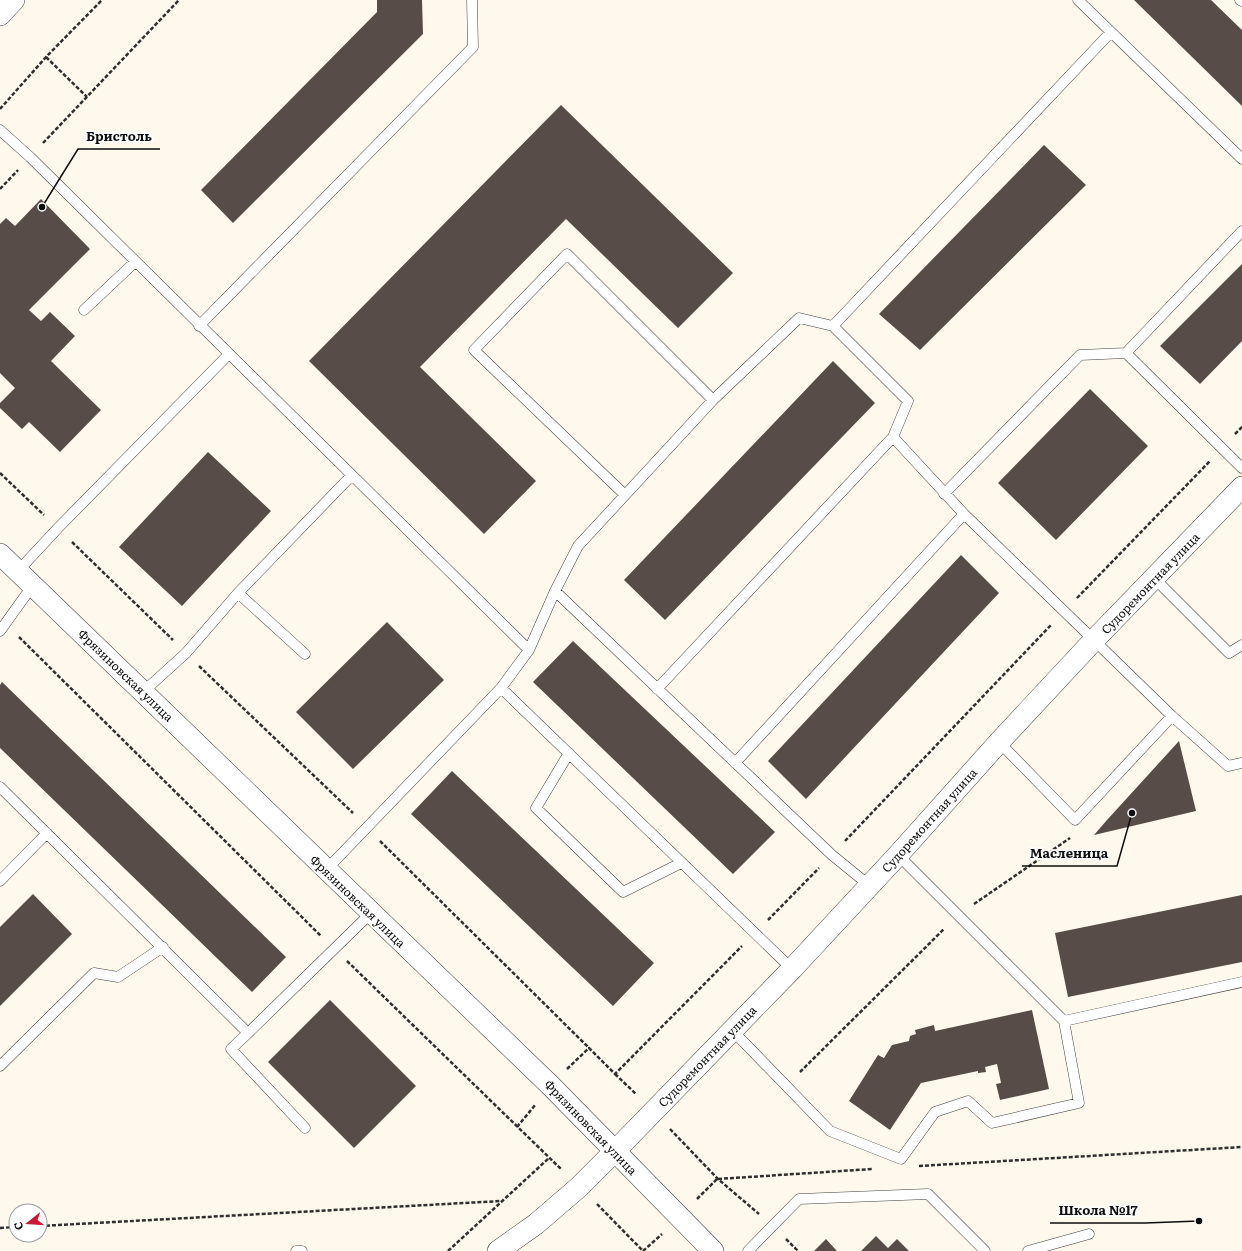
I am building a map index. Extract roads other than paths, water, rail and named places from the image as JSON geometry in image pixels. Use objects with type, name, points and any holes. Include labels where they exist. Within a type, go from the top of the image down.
[{"type":"street","points":[[0,15],[14,0]]},
{"type":"street","name":"Судоремонтная улица","points":[[498,1251],[541,1220],[579,1187],[653,1112],[792,969],[870,886],[999,742],[1095,639],[1242,487]]},
{"type":"street","name":"Фрязиновская улица","points":[[0,554],[551,1086],[713,1251]]},
{"type":"lane","points":[[199,326],[473,47],[472,0]]},
{"type":"lane","points":[[1078,0],[1242,159]]},
{"type":"lane","points":[[833,326],[1111,32]]},
{"type":"lane","points":[[0,130],[30,157],[199,326],[529,650]]},
{"type":"lane","points":[[944,494],[1080,356],[1126,353],[1242,231]]},
{"type":"lane","points":[[625,495],[474,350],[567,254],[713,400]]},
{"type":"lane","points":[[84,310],[135,262]]},
{"type":"lane","points":[[326,870],[502,688],[529,650],[554,591],[578,546],[713,400],[798,318],[833,326],[908,401],[893,437],[657,689]]},
{"type":"lane","points":[[1126,353],[1242,468]]},
{"type":"lane","points":[[18,571],[58,528],[229,354]]},
{"type":"lane","points":[[893,437],[944,494],[1095,639],[1172,716],[1228,766],[1242,763]]},
{"type":"lane","points":[[143,692],[186,653],[238,593],[352,475]]},
{"type":"lane","points":[[736,763],[964,514]]},
{"type":"lane","points":[[1154,578],[1229,652],[1242,645]]},
{"type":"lane","points":[[0,631],[33,585]]},
{"type":"lane","points":[[554,591],[832,855],[870,886]]},
{"type":"lane","points":[[238,593],[305,654]]},
{"type":"lane","points":[[502,688],[754,934],[792,969]]},
{"type":"lane","points":[[999,742],[1075,820],[1172,716]]},
{"type":"lane","points":[[569,753],[536,808],[541,813],[623,892],[681,863]]},
{"type":"lane","points":[[0,787],[248,1033]]},
{"type":"lane","points":[[0,881],[47,833]]},
{"type":"lane","points":[[732,1030],[830,1130],[901,1159],[935,1112],[968,1101],[992,1123],[1079,1103],[1064,1021],[898,855]]},
{"type":"lane","points":[[305,1128],[231,1049],[371,913]]},
{"type":"lane","points":[[0,1066],[94,973],[118,976],[163,947]]},
{"type":"lane","points":[[1064,1021],[1242,982]]},
{"type":"lane","points":[[748,1251],[799,1199],[928,1194],[986,1251]]},
{"type":"lane","points":[[1028,1251],[1089,1234]]},
{"type":"lane","points":[[296,1251],[302,1251]]},
{"type":"place","name":"Бристоль","points":[[42,207]]},
{"type":"place","name":"Масленица","points":[[1132,813]]},
{"type":"place","name":"Школа №17","points":[[1199,1221]]}]
